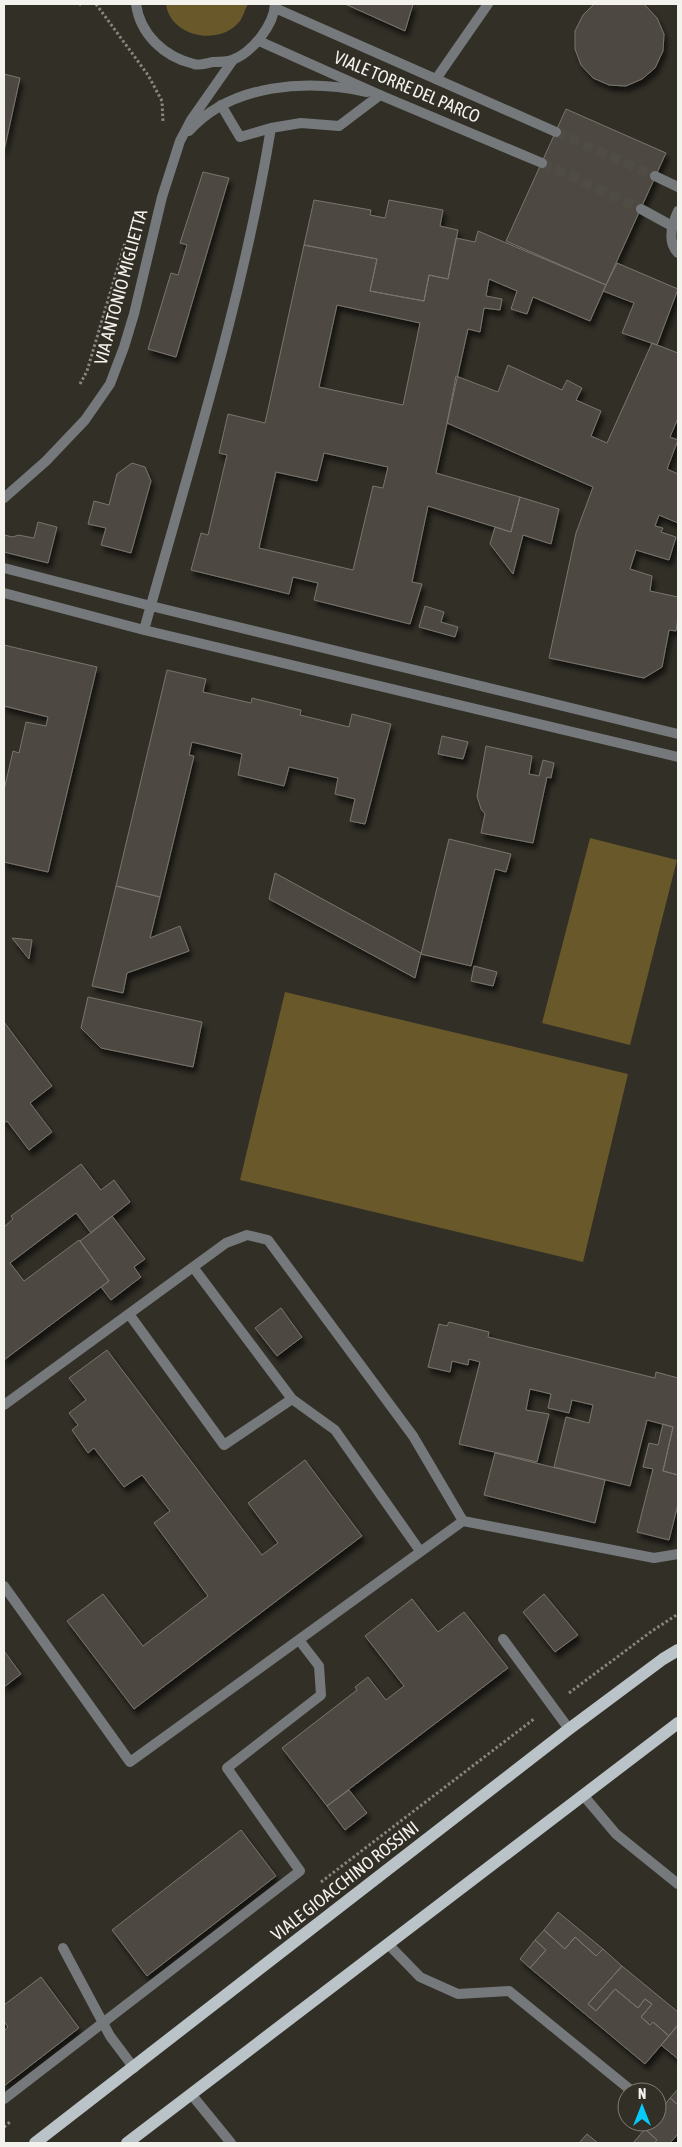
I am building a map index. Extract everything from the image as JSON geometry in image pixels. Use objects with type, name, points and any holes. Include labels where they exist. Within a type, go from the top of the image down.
[{"type":"main road","name":"VIALE GIOACCHINO ROSSINI","points":[[36,2143],[569,1729],[663,1659],[678,1650]]},
{"type":"main road","points":[[127,2143],[678,1723]]},
{"type":"street","points":[[136,4],[143,27],[163,51],[195,65],[233,60],[259,41],[270,24],[275,6]]},
{"type":"street","points":[[436,79],[488,4]]},
{"type":"street","name":"VIALE TORRE DEL PARCO","points":[[275,6],[556,132]]},
{"type":"street","name":"VIALE TORRE DEL PARCO","points":[[259,41],[380,95],[542,163]]},
{"type":"street","name":"VIA ANTONIO MIGLIETTA","points":[[4,498],[46,461],[85,420],[110,384],[134,314],[162,197],[180,141],[191,120],[233,60]]},
{"type":"street","points":[[180,141],[195,124],[221,105],[255,92],[306,86],[332,86],[380,95]]},
{"type":"street","points":[[221,105],[240,137],[272,128],[301,123],[339,126],[380,95]]},
{"type":"street","points":[[144,630],[243,273],[262,187],[272,128]]},
{"type":"street","points":[[655,176],[678,187]]},
{"type":"street","points":[[641,209],[675,225]]},
{"type":"street","points":[[678,211],[673,248],[678,253]]},
{"type":"street","points":[[4,568],[151,606],[678,734]]},
{"type":"street","points":[[4,592],[144,630],[678,757]]},
{"type":"street","points":[[4,1405],[226,1243],[247,1235],[268,1240],[413,1436],[463,1521]]},
{"type":"street","points":[[193,1267],[292,1399],[335,1430],[420,1552]]},
{"type":"street","points":[[129,1314],[224,1445],[292,1399]]},
{"type":"street","points":[[4,1586],[130,1762],[463,1521],[654,1558],[678,1554]]},
{"type":"street","points":[[503,1639],[569,1729]]},
{"type":"street","points":[[4,2099],[300,1871],[227,1768],[321,1695],[319,1666],[299,1640]]},
{"type":"street","points":[[583,1795],[616,1834],[678,1884]]},
{"type":"street","points":[[388,1944],[420,1977],[458,1994],[509,1991],[621,2082]]},
{"type":"street","points":[[63,1948],[110,2036],[134,2068]]},
{"type":"street","points":[[191,2094],[231,2143]]},
{"type":"path","points":[[96,4],[153,84],[162,101],[163,124]]},
{"type":"path","points":[[78,387],[87,371],[126,240]]},
{"type":"path","points":[[316,1886],[552,1706],[652,1631],[678,1614]]},
{"type":"path","points":[[4,2127],[12,2121]]},
{"type":"shaded area","points":[[166,4],[248,4],[240,21],[231,29],[221,34],[209,36],[197,35],[186,31],[176,24]]},
{"type":"shaded area","points":[[590,838],[677,860],[630,1045],[542,1023]]},
{"type":"shaded area","points":[[285,992],[628,1074],[583,1262],[240,1180]]},
{"type":"building","points":[[345,4],[413,4],[405,31]]},
{"type":"building","points":[[594,4],[644,4],[657,18],[664,34],[663,51],[655,68],[642,79],[626,86],[609,85],[593,78],[581,65],[575,49],[575,31],[583,15]]},
{"type":"building","points":[[4,74],[20,78],[4,151]]},
{"type":"building","points":[[566,109],[666,153],[606,285],[506,241]]},
{"type":"building","points":[[203,172],[229,178],[176,357],[148,349],[171,273],[178,275],[187,245],[180,243]]},
{"type":"building","points":[[314,200],[371,210],[370,215],[385,218],[389,200],[443,210],[440,226],[458,230],[448,279],[429,275],[424,301],[370,291],[377,259],[304,245]]},
{"type":"building","points":[[478,231],[606,285],[590,321],[533,297],[527,314],[511,309],[517,291],[489,279],[486,296],[502,299],[500,310],[484,308],[480,332],[468,329],[436,473],[520,497],[511,532],[428,506],[412,582],[422,584],[410,624],[314,600],[318,583],[293,577],[289,594],[191,570],[201,533],[208,535],[227,455],[219,453],[228,414],[265,423],[304,245],[377,259],[370,291],[424,301],[429,275],[448,279],[456,238],[475,242]],"holes":[[[337,305],[420,323],[403,405],[319,387]],[[324,453],[388,467],[383,488],[373,486],[353,570],[259,548],[276,472],[317,481]]]},
{"type":"building","points":[[617,263],[678,289],[657,345],[622,333],[634,303],[603,291]]},
{"type":"building","points":[[652,343],[678,353],[678,418],[670,437],[678,440],[667,469],[678,474],[678,523],[659,515],[655,526],[663,528],[661,532],[676,537],[669,560],[636,550],[630,569],[652,576],[650,591],[678,597],[678,618],[676,631],[669,630],[662,667],[644,678],[549,658],[576,533],[593,487],[447,423],[456,376],[498,392],[508,365],[562,390],[567,380],[582,388],[576,400],[601,411],[591,436],[607,443]]},
{"type":"building","points":[[132,463],[145,467],[151,481],[131,553],[101,545],[106,528],[88,524],[94,501],[109,505],[117,474]]},
{"type":"building","points":[[520,497],[559,509],[551,544],[523,535],[513,574],[490,544],[495,527],[511,532]]},
{"type":"building","points":[[38,522],[57,527],[48,563],[4,552],[4,535],[34,538]]},
{"type":"building","points":[[425,606],[444,612],[441,622],[458,627],[455,637],[419,627]]},
{"type":"building","points":[[4,645],[97,667],[48,872],[4,862],[4,790],[13,751],[19,753],[26,722],[46,726],[48,717],[4,706]]},
{"type":"building","points":[[167,670],[206,679],[203,692],[251,703],[252,698],[301,710],[300,715],[349,727],[352,714],[391,724],[365,824],[350,821],[355,799],[335,794],[338,778],[289,767],[284,786],[238,775],[242,754],[192,742],[189,755],[194,756],[160,897],[116,886]]},
{"type":"building","points":[[442,736],[468,742],[463,759],[438,754]]},
{"type":"building","points":[[486,746],[532,756],[529,774],[539,776],[543,760],[554,763],[551,778],[547,777],[533,843],[481,833],[485,814],[481,809],[477,796]]},
{"type":"building","points":[[449,839],[511,854],[506,872],[495,869],[471,966],[421,954]]},
{"type":"building","points":[[275,873],[421,953],[415,978],[269,899]]},
{"type":"building","points":[[116,886],[160,897],[150,938],[180,926],[189,951],[127,973],[123,993],[92,986]]},
{"type":"building","points":[[12,938],[32,940],[29,959]]},
{"type":"building","points":[[474,966],[497,972],[493,986],[471,981]]},
{"type":"building","points":[[88,997],[202,1022],[193,1067],[101,1048],[81,1028]]},
{"type":"building","points":[[4,1022],[52,1086],[30,1103],[52,1132],[29,1150],[7,1121],[4,1123]]},
{"type":"building","points":[[81,1164],[101,1190],[114,1180],[130,1202],[91,1233],[76,1213],[10,1263],[24,1281],[79,1240],[109,1281],[4,1360],[4,1227],[13,1219],[11,1216]]},
{"type":"building","points":[[112,1216],[145,1259],[134,1267],[141,1277],[111,1300],[101,1287],[109,1281],[80,1241]]},
{"type":"building","points":[[281,1308],[302,1337],[277,1356],[255,1328]]},
{"type":"building","points":[[449,1322],[489,1332],[488,1337],[655,1378],[656,1372],[678,1378],[678,1475],[663,1471],[673,1427],[647,1420],[630,1486],[554,1467],[566,1417],[589,1423],[593,1405],[572,1400],[569,1413],[548,1408],[551,1394],[530,1389],[526,1410],[549,1414],[537,1462],[459,1444],[480,1362],[469,1359],[468,1365],[452,1361],[450,1372],[428,1367],[439,1324],[447,1326]]},
{"type":"building","points":[[107,1350],[262,1555],[278,1543],[248,1503],[305,1460],[362,1536],[134,1709],[67,1621],[103,1594],[143,1646],[208,1596],[154,1523],[170,1511],[142,1475],[124,1487],[94,1448],[88,1453],[72,1430],[78,1425],[69,1413],[86,1400],[69,1378]]},
{"type":"building","points":[[663,1424],[673,1427],[663,1471],[678,1475],[678,1504],[669,1540],[637,1532],[653,1469],[643,1467],[649,1443],[658,1445]]},
{"type":"building","points":[[495,1453],[605,1480],[595,1523],[484,1495]]},
{"type":"building","points":[[544,1594],[578,1635],[555,1652],[523,1612]]},
{"type":"building","points":[[412,1599],[438,1632],[464,1612],[508,1668],[327,1806],[282,1748],[357,1690],[355,1687],[368,1677],[386,1700],[404,1686],[365,1636]]},
{"type":"building","points":[[4,1651],[21,1674],[4,1687]]},
{"type":"building","points":[[349,1790],[367,1813],[345,1830],[327,1806]]},
{"type":"building","points":[[241,1830],[276,1876],[147,1976],[112,1930]]},
{"type":"building","points":[[558,1912],[603,1949],[596,1956],[575,1937],[565,1949],[544,1930]]},
{"type":"building","points":[[544,1930],[565,1949],[575,1937],[596,1956],[603,1949],[622,1966],[588,2004],[596,2011],[615,1989],[638,2008],[645,1999],[652,2004],[641,2017],[650,2025],[653,2022],[669,2036],[645,2064],[530,1968],[546,1950],[535,1940]]},
{"type":"building","points":[[535,1940],[546,1950],[530,1968],[520,1959]]},
{"type":"building","points":[[622,1966],[678,2012],[678,2025],[669,2036],[653,2022],[650,2025],[641,2017],[652,2004],[645,1999],[638,2008],[615,1989],[596,2011],[588,2004]]},
{"type":"building","points":[[41,1977],[79,2028],[4,2086],[4,2031],[8,2027],[4,2021],[4,2005]]},
{"type":"building","points":[[678,2025],[678,2059],[661,2045]]},
{"type":"building","points":[[678,2089],[678,2105],[670,2098]]},
{"type":"building","points":[[670,2098],[678,2105],[678,2134],[670,2143],[654,2143],[657,2140],[648,2132],[667,2132],[667,2102]]},
{"type":"building","points":[[642,2132],[648,2132],[657,2140],[654,2143],[633,2143]]},
{"type":"building","points":[[587,2134],[598,2143],[579,2143]]},
{"type":"tunnel","points":[[556,132],[655,176]]},
{"type":"tunnel","points":[[542,163],[641,209]]}]
